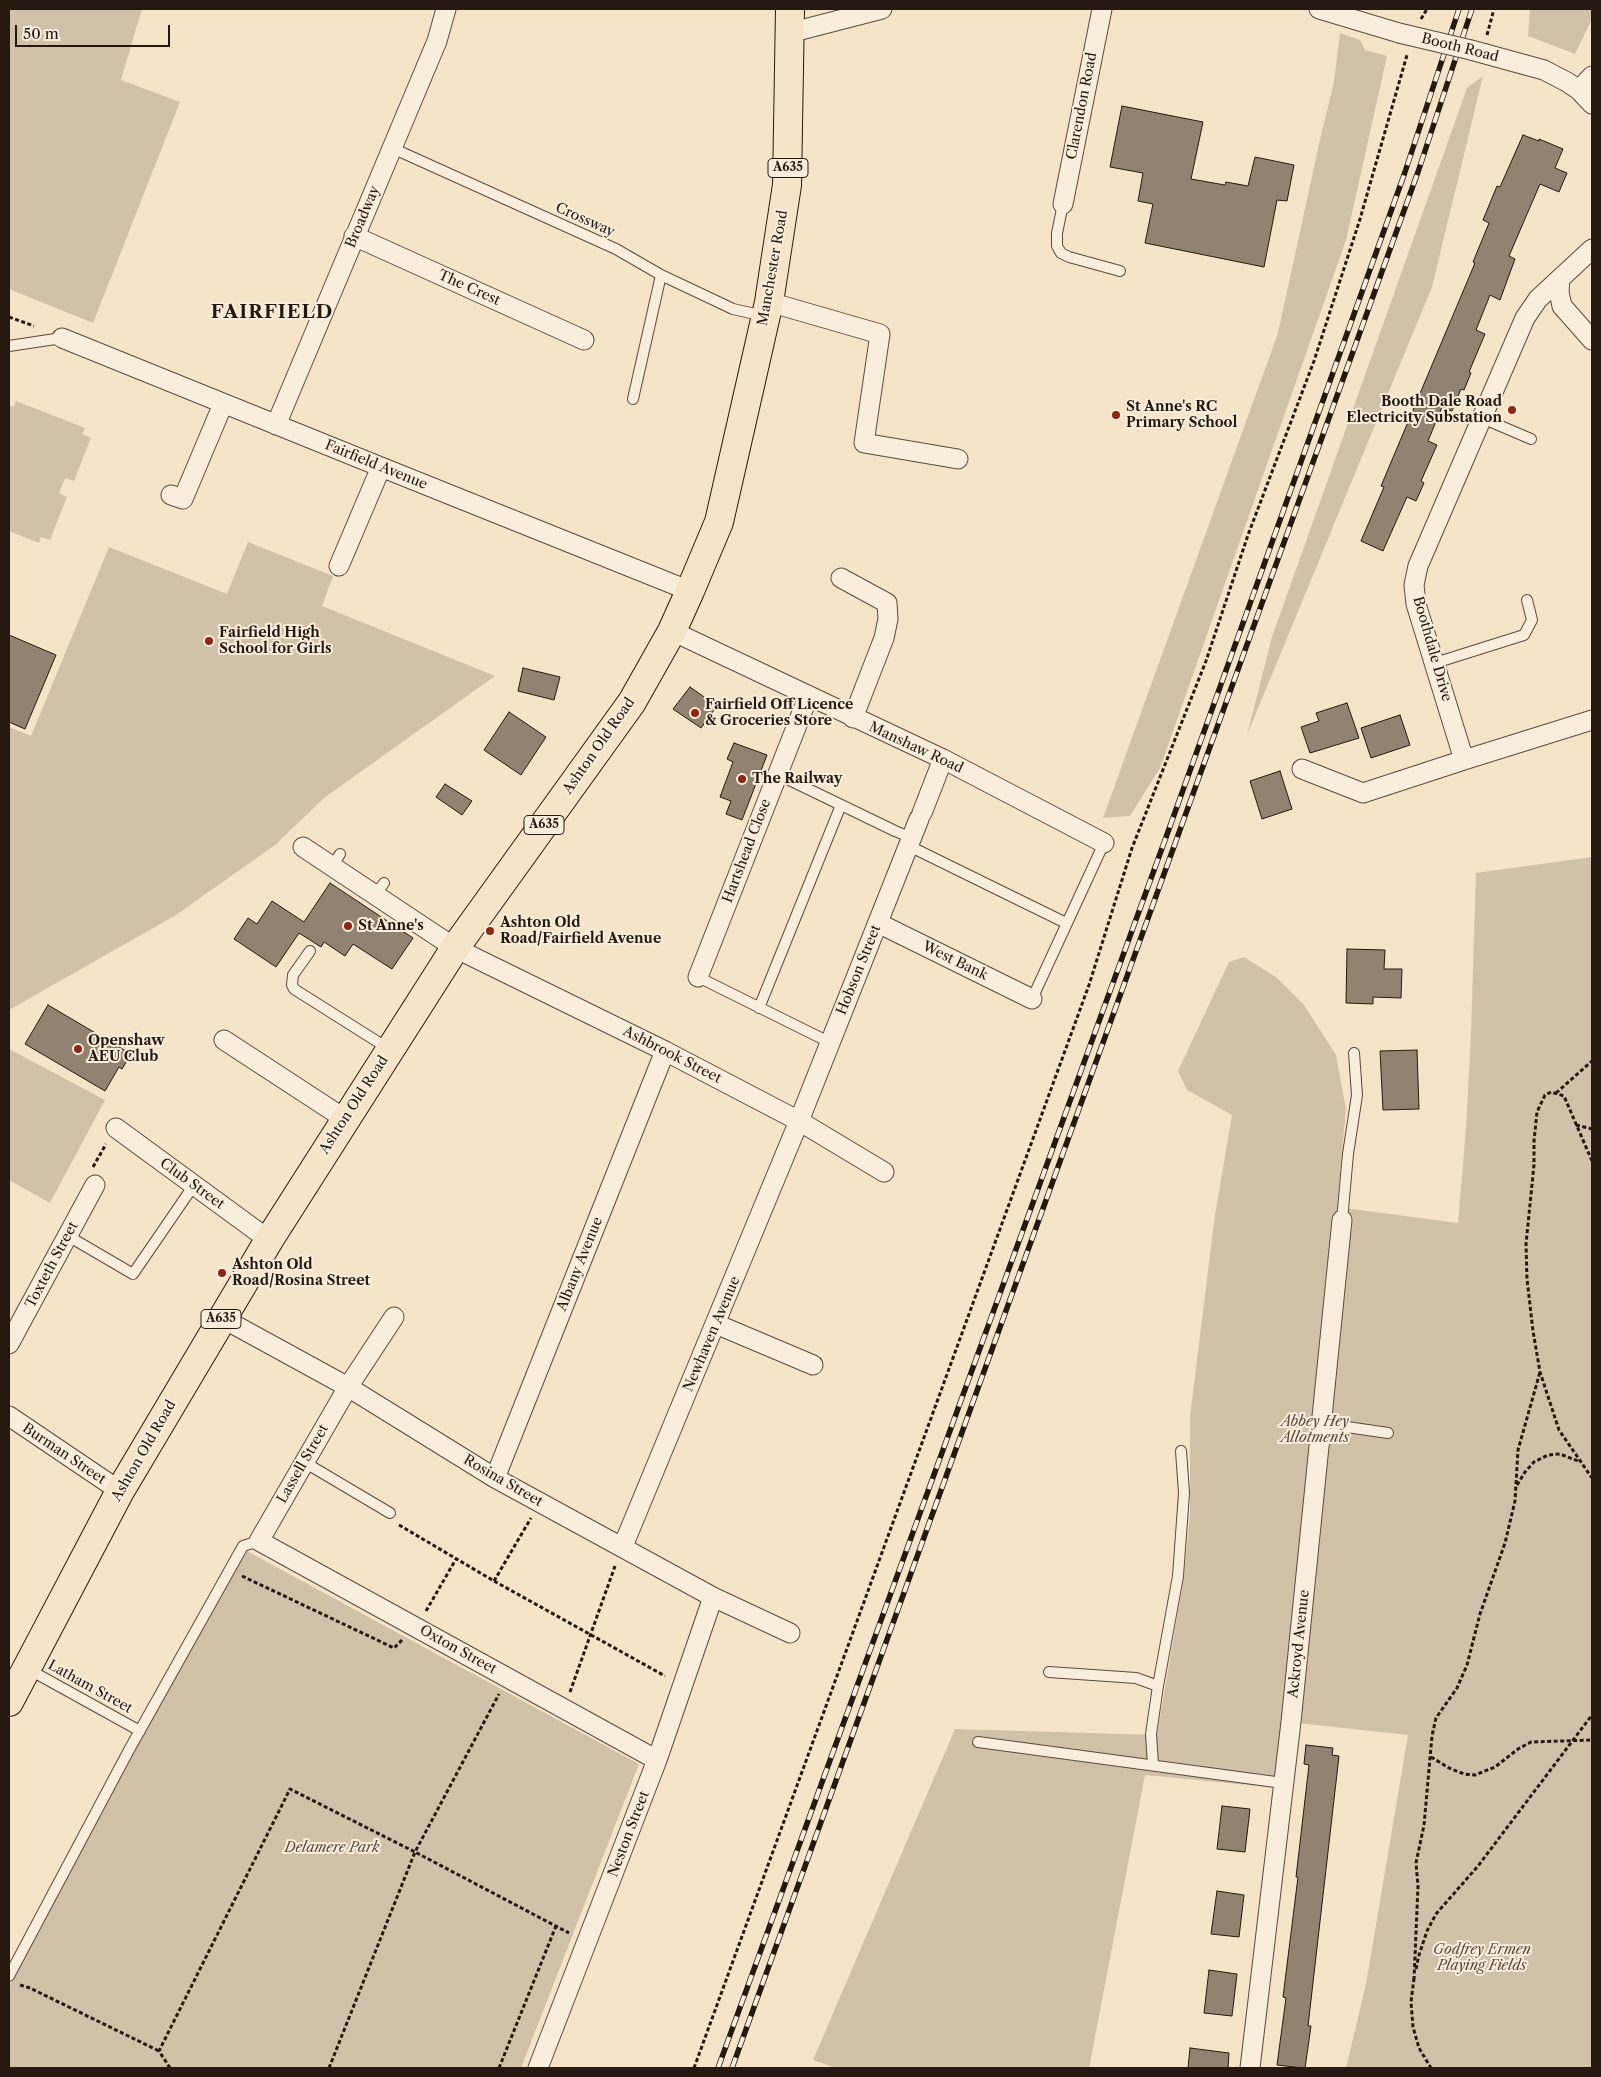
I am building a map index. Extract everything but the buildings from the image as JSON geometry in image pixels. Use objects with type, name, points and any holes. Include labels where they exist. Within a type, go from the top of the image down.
[{"type":"highway","name":"Manchester Road","points":[[719,522],[767,309],[788,185],[789,21]]},
{"type":"highway","name":"Ashton Old Road","points":[[9,1702],[120,1492],[269,1240],[455,948],[632,702],[672,631],[719,522]]},
{"type":"street","name":"Broadway","points":[[276,425],[437,41],[446,9]]},
{"type":"street","points":[[789,21],[882,9]]},
{"type":"street","name":"Clarendon Road","points":[[1063,204],[1102,9]]},
{"type":"street","name":"Booth Road","points":[[1319,9],[1399,33],[1544,70],[1579,90],[1592,104]]},
{"type":"street","points":[[1579,90],[1592,76]]},
{"type":"street","name":"The Crest","points":[[354,236],[584,340]]},
{"type":"street","name":"Boothdale Drive","points":[[1464,760],[1416,604],[1414,585],[1418,566],[1525,318],[1538,299],[1592,249]]},
{"type":"street","points":[[1560,279],[1559,292],[1562,306],[1592,340]]},
{"type":"street","points":[[767,309],[880,334],[864,444],[958,459]]},
{"type":"street","name":"Fairfield Avenue","points":[[62,338],[690,591]]},
{"type":"street","points":[[171,495],[183,500],[223,404]]},
{"type":"street","points":[[340,566],[381,467]]},
{"type":"street","points":[[841,578],[887,603],[888,619],[884,638],[853,718]]},
{"type":"street","name":"Manshaw Road","points":[[672,631],[943,759],[1104,843]]},
{"type":"street","name":"Hartshead Close","points":[[698,978],[808,696]]},
{"type":"street","points":[[1302,769],[1363,792],[1464,760],[1591,724]]},
{"type":"street","name":"Hobson Street","points":[[799,1121],[943,759]]},
{"type":"street","name":"Ashbrook Street","points":[[303,847],[336,861],[379,889],[455,948],[665,1050],[799,1121],[884,1172]]},
{"type":"street","name":"West Bank","points":[[878,924],[1032,999]]},
{"type":"street","points":[[224,1040],[345,1119]]},
{"type":"street","name":"Albany Avenue","points":[[495,1478],[665,1050]]},
{"type":"street","name":"Newhaven Avenue","points":[[622,1546],[799,1121]]},
{"type":"street","name":"Club Street","points":[[116,1128],[269,1240]]},
{"type":"street","name":"Toxteth Street","points":[[9,1344],[95,1185]]},
{"type":"street","name":"Ackroyd Avenue","points":[[1250,2068],[1291,1722],[1342,1220]]},
{"type":"street","name":"Lassell Street","points":[[259,1541],[348,1387],[394,1317]]},
{"type":"street","name":"Rosina Street","points":[[222,1318],[348,1387],[495,1478],[714,1597],[790,1633]]},
{"type":"street","points":[[716,1324],[813,1365]]},
{"type":"street","name":"Burman Street","points":[[9,1416],[120,1492]]},
{"type":"street","name":"Oxton Street","points":[[259,1541],[657,1760]]},
{"type":"street","name":"Neston Street","points":[[538,2068],[657,1760],[714,1597]]},
{"type":"lane","name":"Crossway","points":[[392,148],[616,249],[661,275],[733,309],[767,309]]},
{"type":"lane","points":[[1063,204],[1056,233],[1057,246],[1062,253],[1069,257],[1120,271]]},
{"type":"lane","points":[[633,399],[661,275]]},
{"type":"lane","points":[[9,346],[62,338]]},
{"type":"lane","points":[[1482,418],[1531,438]]},
{"type":"lane","points":[[1435,663],[1524,635],[1532,620],[1527,600]]},
{"type":"lane","points":[[777,774],[841,805],[1066,923]]},
{"type":"lane","points":[[760,1008],[841,805]]},
{"type":"lane","points":[[1032,999],[1104,843]]},
{"type":"lane","points":[[310,951],[293,975],[292,985],[294,990],[390,1049]]},
{"type":"lane","points":[[698,978],[831,1043]]},
{"type":"lane","points":[[1342,1220],[1357,1095],[1354,1053]]},
{"type":"lane","points":[[68,1236],[133,1274],[194,1185]]},
{"type":"lane","points":[[1318,1452],[1327,1438],[1337,1430],[1347,1427],[1388,1433]]},
{"type":"lane","points":[[1153,1764],[1151,1734],[1178,1576],[1184,1493],[1181,1452]]},
{"type":"lane","points":[[304,1462],[390,1513]]},
{"type":"lane","points":[[9,1976],[140,1731],[243,1546],[259,1541]]},
{"type":"lane","name":"Latham Street","points":[[27,1668],[140,1731]]},
{"type":"lane","points":[[1049,1672],[1136,1678],[1158,1686]]},
{"type":"lane","points":[[978,1742],[1153,1764],[1283,1783]]},
{"type":"path","points":[[1419,25],[1427,9]]},
{"type":"path","points":[[1477,52],[1494,9]]},
{"type":"path","points":[[694,2068],[1089,985],[1132,848],[1206,662],[1248,535],[1314,361],[1360,219],[1409,49]]},
{"type":"path","points":[[1556,1092],[1592,1061]]},
{"type":"path","points":[[1592,1161],[1564,1096],[1556,1092],[1545,1094],[1538,1112],[1534,1141],[1534,1165],[1526,1244],[1527,1279],[1540,1372],[1559,1430],[1592,1478]]},
{"type":"path","points":[[1576,1125],[1592,1129]]},
{"type":"path","points":[[95,1185],[93,1167],[116,1128]]},
{"type":"path","points":[[1414,1980],[1418,1886],[1416,1863],[1424,1825],[1432,1736],[1436,1718],[1457,1688],[1467,1665],[1480,1614],[1506,1543],[1515,1501],[1518,1450],[1540,1372]]},
{"type":"path","points":[[1516,1486],[1534,1462],[1548,1455],[1560,1454],[1572,1457],[1580,1462]]},
{"type":"path","points":[[494,1581],[540,1502]]},
{"type":"path","points":[[390,1513],[398,1524],[456,1559],[683,1686]]},
{"type":"path","points":[[564,1709],[622,1546]]},
{"type":"path","points":[[240,1576],[394,1648],[417,1628],[456,1559]]},
{"type":"path","points":[[329,2068],[415,1852],[508,1678]]},
{"type":"path","points":[[1431,2068],[1419,2048],[1413,2027],[1411,2002],[1419,1954],[1427,1931],[1436,1914],[1478,1866],[1592,1715]]},
{"type":"path","points":[[1431,1757],[1449,1768],[1475,1775],[1495,1767],[1518,1749],[1531,1742],[1573,1739],[1592,1740]]},
{"type":"path","points":[[159,2051],[290,1789],[588,1942]]},
{"type":"path","points":[[500,2068],[556,1926]]},
{"type":"path","points":[[22,1976],[18,1985],[30,1988],[159,2051],[170,2068]]},
{"type":"green space","points":[[9,9],[142,9],[121,80],[180,102],[93,323],[9,289]]},
{"type":"green space","points":[[1530,9],[1592,9],[1592,19],[1575,54],[1528,36]]},
{"type":"green space","points":[[1340,33],[1360,40],[1365,50],[1387,56],[1346,240],[1160,768],[1130,816],[1103,818],[1278,333],[1334,82]]},
{"type":"green space","points":[[1483,76],[1432,287],[1247,735],[1272,637],[1467,88]]},
{"type":"green space","points":[[16,401],[85,428],[82,434],[91,438],[74,481],[65,478],[59,493],[67,497],[50,540],[41,537],[39,543],[9,531],[9,405],[14,407]]},
{"type":"green space","name":"Fairfield High School for Girls","points":[[248,542],[333,576],[322,606],[495,676],[324,798],[275,845],[176,915],[9,1010],[9,727],[31,736],[109,547],[227,594]]},
{"type":"green space","points":[[1592,857],[1592,2068],[1346,2068],[1366,1984],[1408,1735],[1288,1722],[1279,1788],[1145,1775],[1089,2068],[836,2068],[813,2060],[955,1729],[1157,1735],[1184,1576],[1190,1511],[1190,1416],[1215,1215],[1232,1115],[1187,1090],[1178,1071],[1229,962],[1244,957],[1277,978],[1304,1005],[1336,1055],[1346,1109],[1337,1207],[1458,1223],[1471,1033],[1476,873]]},
{"type":"green space","points":[[9,1049],[105,1100],[50,1203],[9,1180]]},
{"type":"green space","name":"Delamere Park","points":[[245,1550],[639,1764],[521,2068],[9,2068],[9,1987],[135,1749]]},
{"type":"railway","points":[[718,2068],[1169,829],[1404,175],[1459,9]]},
{"type":"railway","points":[[732,2068],[1418,172],[1472,9]]},
{"type":"place","name":"Booth Dale Road Electricity Substation","points":[[1512,410]]},
{"type":"place","name":"St Anne's RC Primary School","points":[[1116,415]]},
{"type":"place","name":"Fairfield High School for Girls","points":[[209,641]]},
{"type":"place","name":"Fairfield Off Licence & Groceries Store","points":[[695,713]]},
{"type":"place","name":"The Railway","points":[[742,779]]},
{"type":"place","name":"St Anne's","points":[[348,926]]},
{"type":"place","name":"Ashton Old Road/Fairfield Avenue","points":[[490,931]]},
{"type":"place","name":"Openshaw AEU Club","points":[[78,1049]]},
{"type":"place","name":"Ashton Old Road/Rosina Street","points":[[222,1273]]},
{"type":"district","name":"FAIRFIELD","points":[[272,313]]},
{"type":"park label","name":"Abbey Hey Allotments","points":[[1315,1430]]},
{"type":"park label","name":"Godfrey Ermen Playing Fields","points":[[1482,1958]]}]
